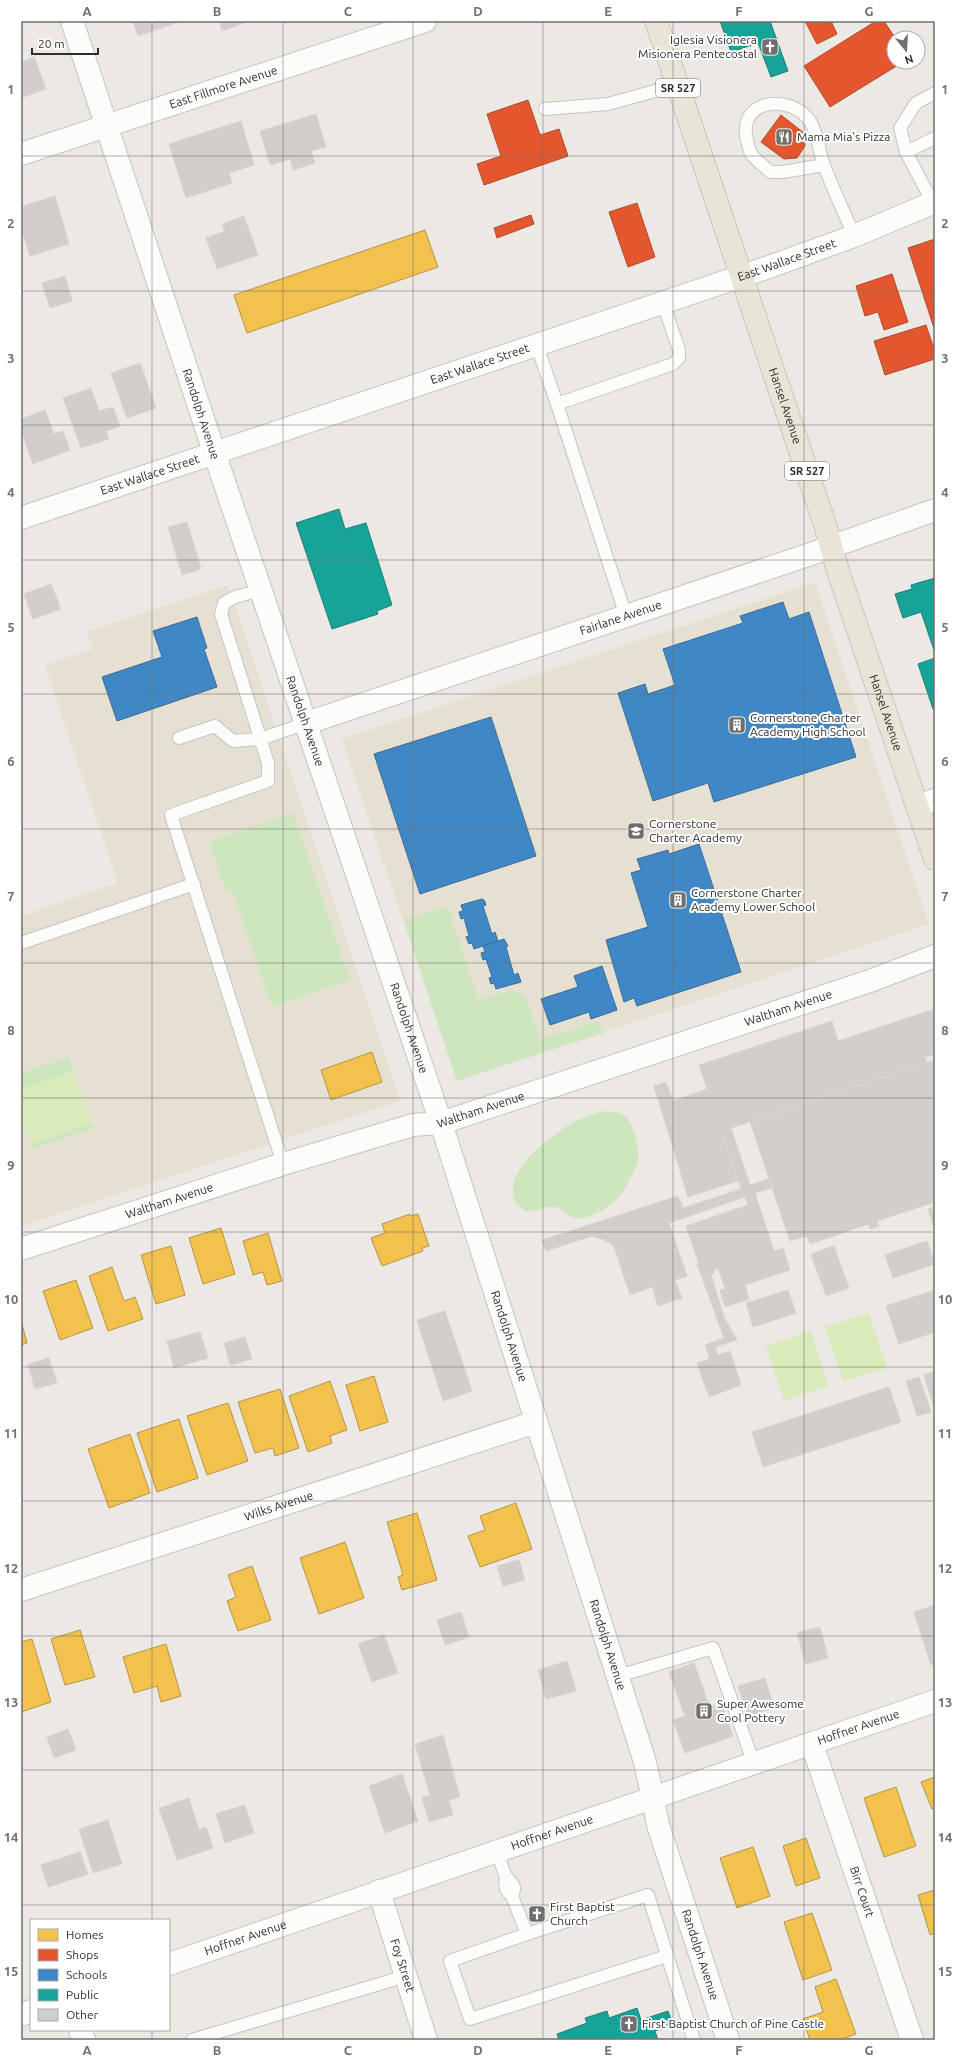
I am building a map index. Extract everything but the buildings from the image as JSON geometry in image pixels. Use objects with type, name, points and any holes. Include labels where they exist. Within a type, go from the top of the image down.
[{"type":"main road","name":"Hansel Avenue","points":[[656,21],[832,547],[838,571],[926,803],[935,859]]},
{"type":"street","name":"Randolph Avenue","points":[[72,21],[215,455],[441,1122],[645,1762],[658,1825],[728,2040]]},
{"type":"street","name":"East Fillmore Avenue","points":[[21,154],[425,21]]},
{"type":"street","name":"East Wallace Street","points":[[21,518],[215,455],[742,276],[854,236],[935,204]]},
{"type":"street","name":"Fairlane Avenue","points":[[307,723],[832,547],[935,510]]},
{"type":"street","name":"Waltham Avenue","points":[[21,1248],[283,1164],[413,1125],[441,1122],[870,981],[935,956]]},
{"type":"street","name":"Wilks Avenue","points":[[21,1590],[536,1422]]},
{"type":"street","name":"Hoffner Avenue","points":[[170,1964],[935,1701]]},
{"type":"street","name":"Birr Court","points":[[812,1744],[912,2040]]},
{"type":"street","name":"Foy Street","points":[[379,1891],[426,2040]]},
{"type":"lane","points":[[545,110],[608,104],[678,85]]},
{"type":"lane","points":[[935,92],[916,104],[900,128],[906,152],[935,204]]},
{"type":"lane","points":[[824,165],[783,172],[770,172],[751,154],[746,136],[747,124],[755,110],[764,104],[783,105],[798,109],[810,122],[824,165],[854,236]]},
{"type":"lane","points":[[906,152],[935,138]]},
{"type":"lane","points":[[557,404],[673,364],[679,358],[679,350],[663,303]]},
{"type":"lane","points":[[537,346],[626,616]]},
{"type":"lane","points":[[261,590],[235,597],[224,603],[221,614],[268,764],[268,782],[171,815],[283,1164]]},
{"type":"lane","points":[[179,738],[215,726],[233,741],[260,739],[307,723]]},
{"type":"lane","points":[[21,943],[194,884]]},
{"type":"lane","points":[[618,1676],[713,1648],[754,1764]]},
{"type":"lane","points":[[498,1851],[506,1876],[505,1882],[507,1892],[512,1896],[527,1934]]},
{"type":"lane","points":[[667,1956],[470,2019],[450,1961],[527,1934],[648,1895],[694,2040]]},
{"type":"lane","points":[[192,2040],[215,2037],[406,1976]]},
{"type":"shaded area","name":"Cornerstone Charter Academy","points":[[815,582],[929,924],[457,1081],[342,739]]},
{"type":"shaded area","points":[[228,585],[400,1101],[21,1226],[21,916],[118,883],[45,665],[93,649],[87,632]]},
{"type":"green space","points":[[293,813],[350,980],[272,1007],[232,889],[225,890],[209,842]]},
{"type":"green space","points":[[448,906],[478,1000],[512,990],[525,996],[540,1039],[599,1021],[603,1033],[457,1081],[404,920]]},
{"type":"green space","points":[[69,1057],[93,1128],[32,1149],[21,1117],[21,1073]]},
{"type":"green space","points":[[73,1071],[91,1123],[30,1144],[21,1117],[21,1089]]},
{"type":"green space","points":[[605,1111],[620,1113],[626,1117],[634,1131],[637,1143],[637,1164],[630,1179],[618,1198],[604,1209],[588,1217],[580,1218],[573,1218],[560,1209],[553,1207],[547,1207],[531,1212],[521,1208],[514,1197],[513,1184],[518,1172],[527,1159],[551,1137],[574,1122]]},
{"type":"green space","points":[[869,1313],[887,1368],[843,1381],[825,1327]]},
{"type":"green space","points":[[811,1331],[828,1386],[784,1401],[766,1346]]},
{"type":"place","name":"Iglesia Visionera Misionera Pentecostal","points":[[770,47]]},
{"type":"place","name":"Mama Mia's Pizza","points":[[784,137]]},
{"type":"place","name":"Cornerstone Charter Academy High School","points":[[737,725]]},
{"type":"place","name":"Cornerstone Charter Academy","points":[[636,831]]},
{"type":"place","name":"Cornerstone Charter Academy Lower School","points":[[678,900]]},
{"type":"place","name":"Super Awesome Cool Pottery","points":[[704,1711]]},
{"type":"place","name":"First Baptist Church","points":[[537,1914]]},
{"type":"place","name":"First Baptist Church of Pine Castle","points":[[629,2024]]}]
